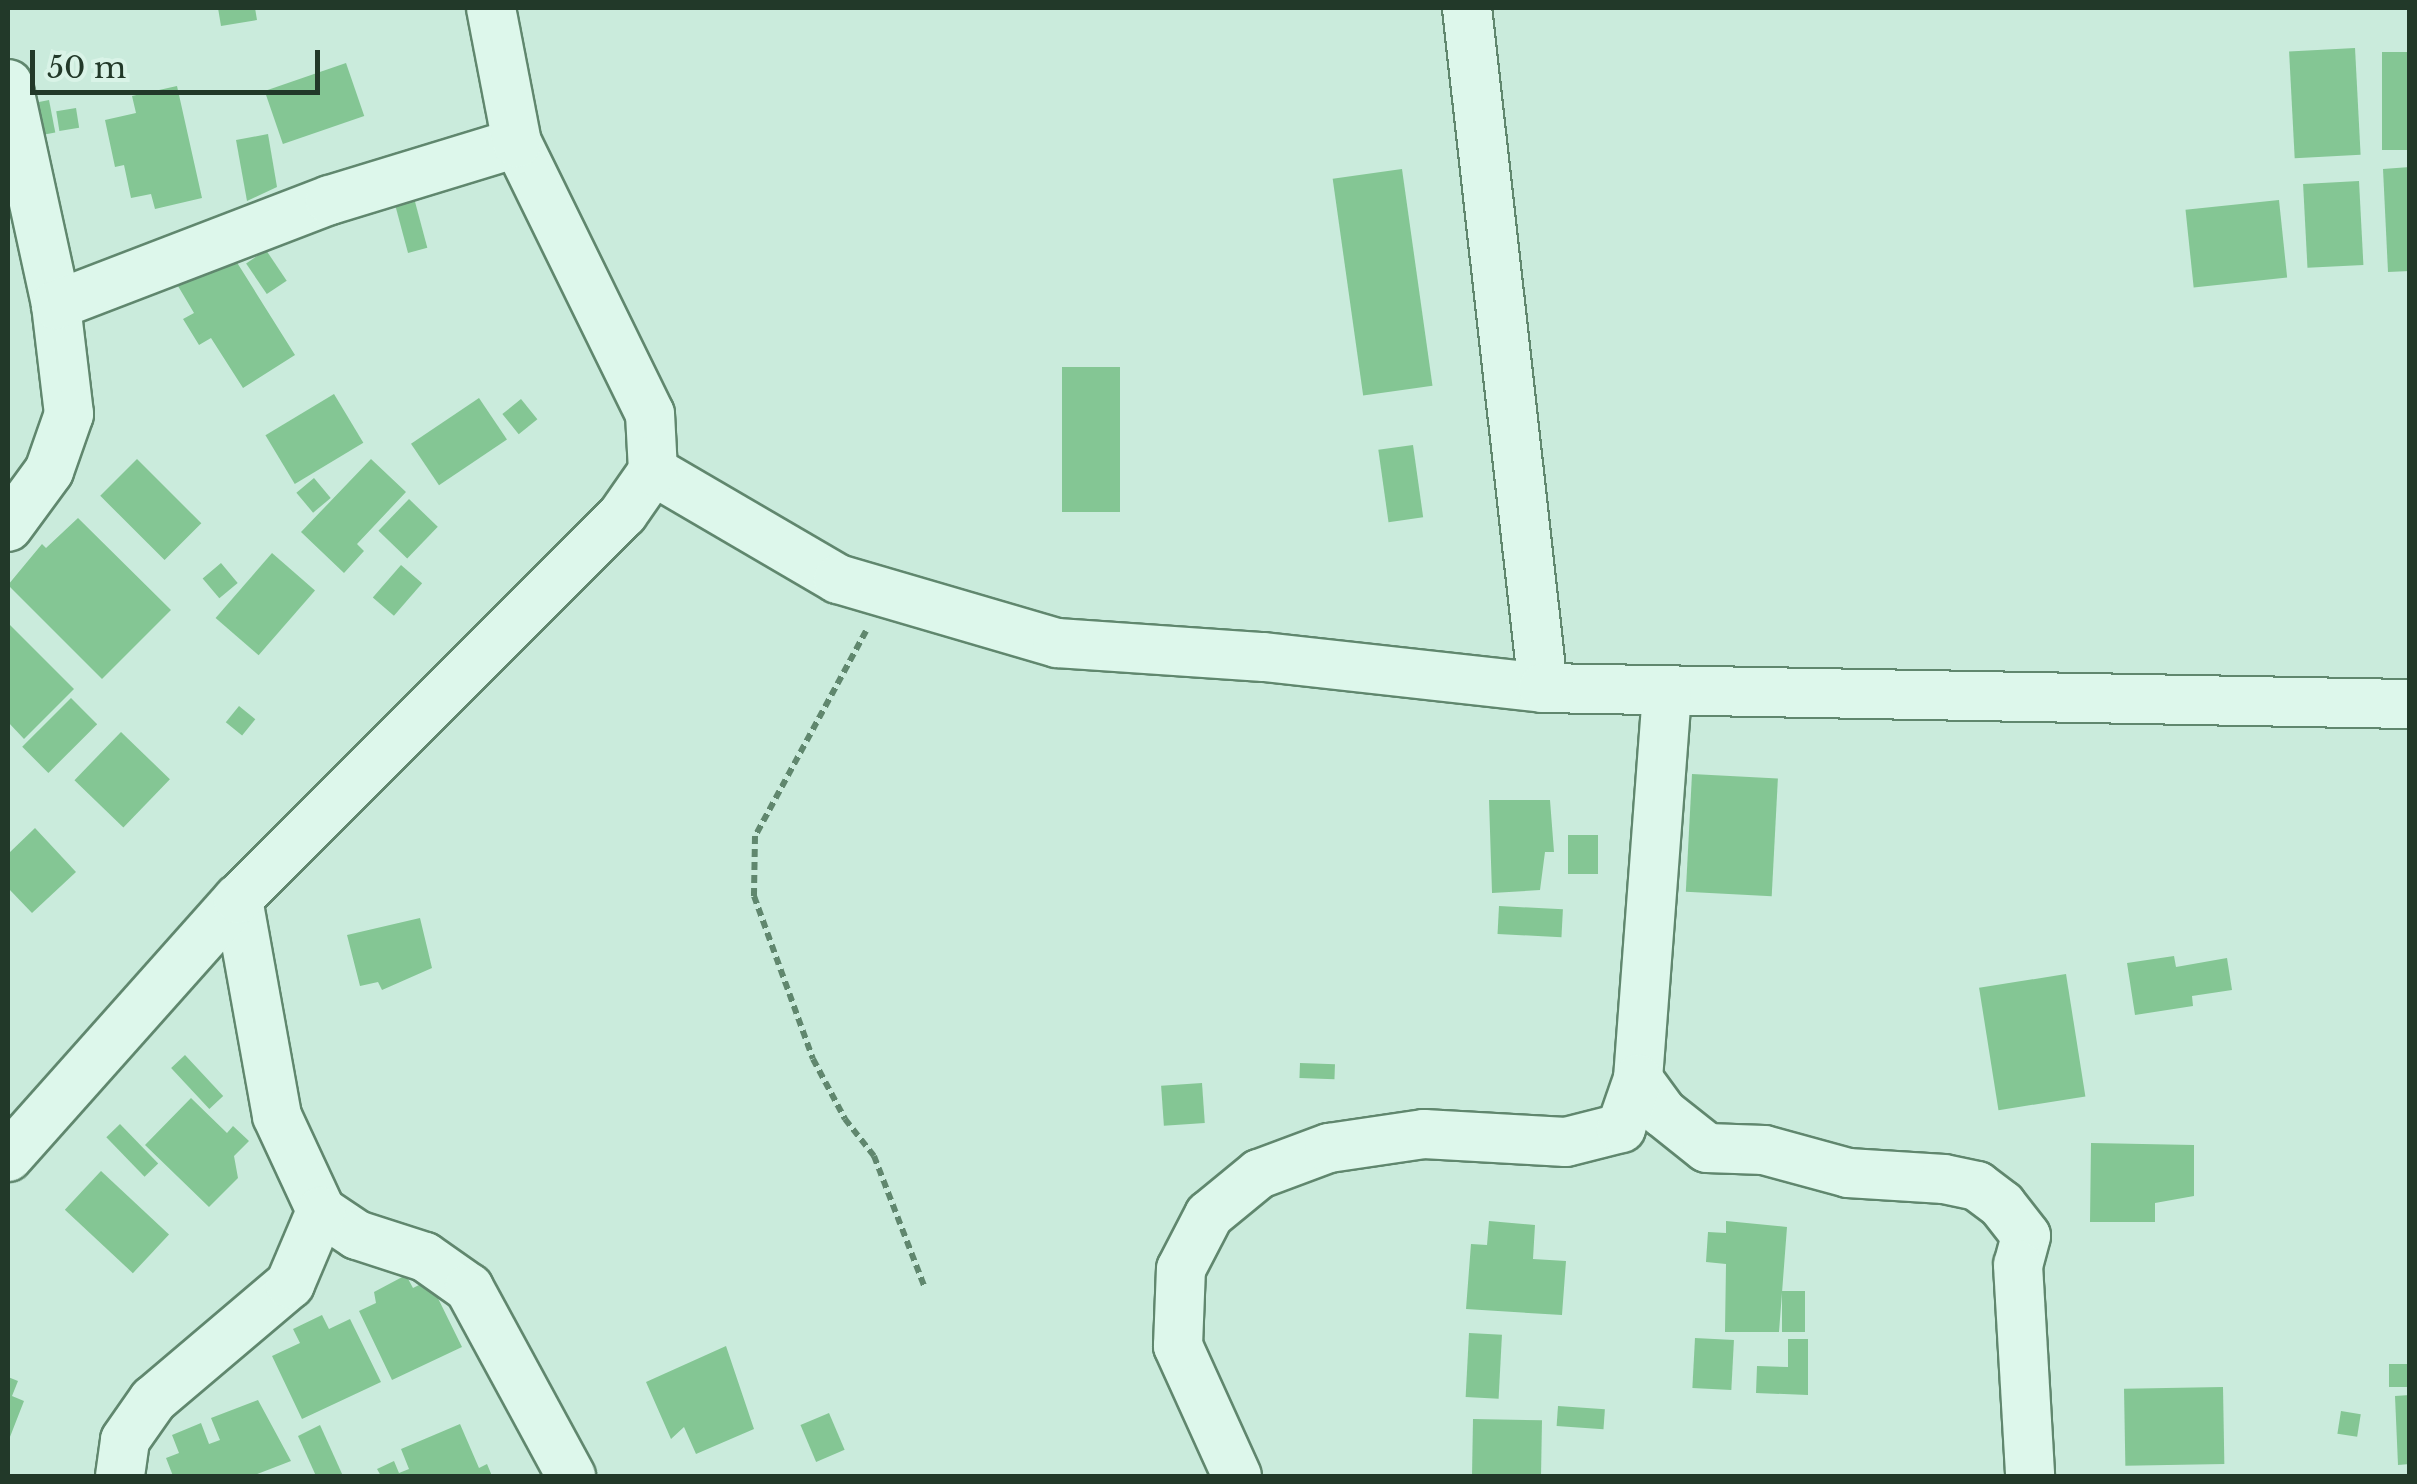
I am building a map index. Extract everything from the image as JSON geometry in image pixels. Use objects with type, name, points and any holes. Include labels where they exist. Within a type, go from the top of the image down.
[{"type":"street","points":[[8,1157],[238,899],[622,514],[653,471],[650,414],[517,143],[491,8]]},
{"type":"street","points":[[1467,8],[1543,688]]},
{"type":"street","points":[[8,84],[56,306],[69,414],[49,470],[8,528]]},
{"type":"street","points":[[56,306],[330,200],[517,143]]},
{"type":"street","points":[[653,471],[838,579],[1056,642],[1264,657],[1543,688],[2410,704]]},
{"type":"street","points":[[1237,1476],[1178,1346],[1180,1269],[1209,1215],[1258,1174],[1329,1148],[1424,1134],[1566,1142],[1622,1128],[1638,1079],[1667,693]]},
{"type":"street","points":[[238,899],[278,1116],[321,1211],[357,1235],[425,1257],[469,1288],[571,1476]]},
{"type":"street","points":[[1638,1079],[1664,1113],[1707,1148],[1764,1150],[1848,1173],[1944,1179],[1977,1186],[2002,1205],[2026,1236],[2018,1266],[2030,1476]]},
{"type":"street","points":[[120,1476],[125,1440],[152,1400],[290,1284],[321,1211]]},
{"type":"path","points":[[912,600],[868,627],[775,796],[755,836],[754,896],[813,1060],[845,1120],[874,1156],[925,1288]]},
{"type":"building","points":[[218,8],[255,8],[257,20],[221,26]]},
{"type":"building","points":[[2355,48],[2361,155],[2295,158],[2289,51]]},
{"type":"building","points":[[2382,52],[2410,52],[2410,150],[2382,150]]},
{"type":"building","points":[[346,63],[364,116],[283,144],[265,91]]},
{"type":"building","points":[[177,86],[202,198],[155,209],[151,194],[131,198],[124,165],[115,167],[105,120],[136,113],[132,96]]},
{"type":"building","points":[[49,100],[55,132],[37,136],[30,104]]},
{"type":"building","points":[[76,108],[79,128],[59,131],[56,111]]},
{"type":"building","points":[[268,134],[277,187],[247,201],[236,140]]},
{"type":"building","points":[[2410,167],[2410,271],[2388,272],[2383,169]]},
{"type":"building","points":[[1402,169],[1432,386],[1363,396],[1333,179]]},
{"type":"building","points":[[2359,181],[2363,265],[2307,268],[2303,184]]},
{"type":"building","points":[[410,183],[427,248],[408,253],[391,188]]},
{"type":"building","points":[[2279,200],[2287,278],[2194,287],[2186,210]]},
{"type":"building","points":[[266,250],[287,281],[267,294],[246,263]]},
{"type":"building","points":[[231,253],[295,355],[243,388],[211,338],[199,345],[183,319],[194,313],[178,286]]},
{"type":"building","points":[[1062,367],[1120,367],[1120,512],[1062,512]]},
{"type":"building","points":[[334,394],[363,443],[295,484],[265,435]]},
{"type":"building","points":[[479,398],[507,439],[439,485],[411,444]]},
{"type":"building","points":[[521,399],[537,419],[519,434],[502,414]]},
{"type":"building","points":[[1413,445],[1423,517],[1389,522],[1378,450]]},
{"type":"building","points":[[137,459],[201,523],[165,560],[100,496]]},
{"type":"building","points":[[371,459],[406,492],[357,544],[364,551],[344,573],[301,532]]},
{"type":"building","points":[[314,478],[331,498],[313,513],[296,493]]},
{"type":"building","points":[[409,499],[438,527],[407,558],[378,531]]},
{"type":"building","points":[[78,518],[171,610],[102,679],[8,585],[42,544],[46,548]]},
{"type":"building","points":[[272,553],[315,590],[259,655],[216,618]]},
{"type":"building","points":[[221,563],[238,583],[219,598],[203,578]]},
{"type":"building","points":[[401,565],[422,583],[394,616],[373,597]]},
{"type":"building","points":[[8,623],[74,689],[24,739],[8,722]]},
{"type":"building","points":[[71,698],[97,724],[48,773],[22,747]]},
{"type":"building","points":[[239,706],[255,719],[242,736],[226,722]]},
{"type":"building","points":[[121,732],[170,779],[123,827],[74,780]]},
{"type":"building","points":[[1692,774],[1778,779],[1772,896],[1686,892]]},
{"type":"building","points":[[1489,800],[1550,800],[1554,852],[1545,852],[1540,890],[1492,893]]},
{"type":"building","points":[[35,828],[76,872],[32,913],[8,888],[8,854]]},
{"type":"building","points":[[1568,835],[1598,835],[1598,874],[1568,874]]},
{"type":"building","points":[[1499,906],[1563,909],[1561,937],[1498,934]]},
{"type":"building","points":[[420,918],[432,968],[382,990],[378,982],[360,986],[347,935]]},
{"type":"building","points":[[2174,956],[2176,967],[2227,958],[2232,990],[2192,996],[2193,1006],[2135,1015],[2127,963]]},
{"type":"building","points":[[2066,974],[2085,1096],[1998,1110],[1979,988]]},
{"type":"building","points":[[185,1055],[223,1096],[209,1109],[171,1068]]},
{"type":"building","points":[[1300,1063],[1335,1064],[1334,1079],[1299,1078]]},
{"type":"building","points":[[1202,1083],[1205,1123],[1164,1126],[1161,1086]]},
{"type":"building","points":[[191,1098],[227,1133],[233,1126],[249,1141],[234,1156],[238,1178],[209,1207],[145,1145]]},
{"type":"building","points":[[120,1124],[158,1164],[145,1177],[106,1137]]},
{"type":"building","points":[[2091,1143],[2194,1145],[2194,1196],[2155,1203],[2155,1222],[2090,1222]]},
{"type":"building","points":[[101,1171],[169,1234],[133,1273],[65,1210]]},
{"type":"building","points":[[1489,1221],[1535,1225],[1533,1259],[1566,1261],[1562,1315],[1466,1309],[1471,1244],[1487,1245]]},
{"type":"building","points":[[1726,1221],[1787,1227],[1779,1332],[1725,1332],[1726,1264],[1706,1262],[1708,1232],[1726,1233]]},
{"type":"building","points":[[406,1275],[413,1288],[429,1280],[462,1347],[392,1380],[359,1311],[376,1303],[374,1292]]},
{"type":"building","points":[[1782,1291],[1805,1291],[1805,1332],[1782,1332]]},
{"type":"building","points":[[322,1315],[329,1329],[350,1319],[381,1382],[302,1419],[272,1356],[300,1343],[293,1329]]},
{"type":"building","points":[[1469,1333],[1502,1335],[1499,1399],[1466,1397]]},
{"type":"building","points":[[1695,1338],[1734,1340],[1731,1390],[1692,1388]]},
{"type":"building","points":[[1788,1339],[1808,1339],[1808,1395],[1756,1393],[1757,1366],[1788,1367]]},
{"type":"building","points":[[726,1346],[754,1429],[696,1454],[684,1427],[671,1439],[646,1382]]},
{"type":"building","points":[[2389,1364],[2410,1364],[2410,1387],[2389,1387]]},
{"type":"building","points":[[8,1377],[18,1381],[12,1396],[24,1401],[8,1442]]},
{"type":"building","points":[[2223,1387],[2224,1464],[2125,1466],[2124,1389]]},
{"type":"building","points":[[2410,1395],[2410,1464],[2398,1465],[2395,1396]]},
{"type":"building","points":[[258,1400],[291,1461],[252,1476],[173,1476],[166,1458],[179,1453],[172,1435],[201,1423],[209,1444],[220,1440],[211,1418]]},
{"type":"building","points":[[1558,1406],[1605,1409],[1603,1429],[1557,1426]]},
{"type":"building","points":[[2341,1411],[2361,1414],[2357,1437],[2337,1434]]},
{"type":"building","points":[[829,1413],[845,1450],[816,1462],[800,1425]]},
{"type":"building","points":[[1473,1419],[1542,1420],[1541,1476],[1472,1476]]},
{"type":"building","points":[[460,1424],[479,1468],[487,1464],[492,1476],[381,1476],[377,1469],[394,1461],[399,1473],[409,1469],[401,1449]]},
{"type":"building","points":[[320,1425],[343,1476],[316,1476],[298,1436]]}]
